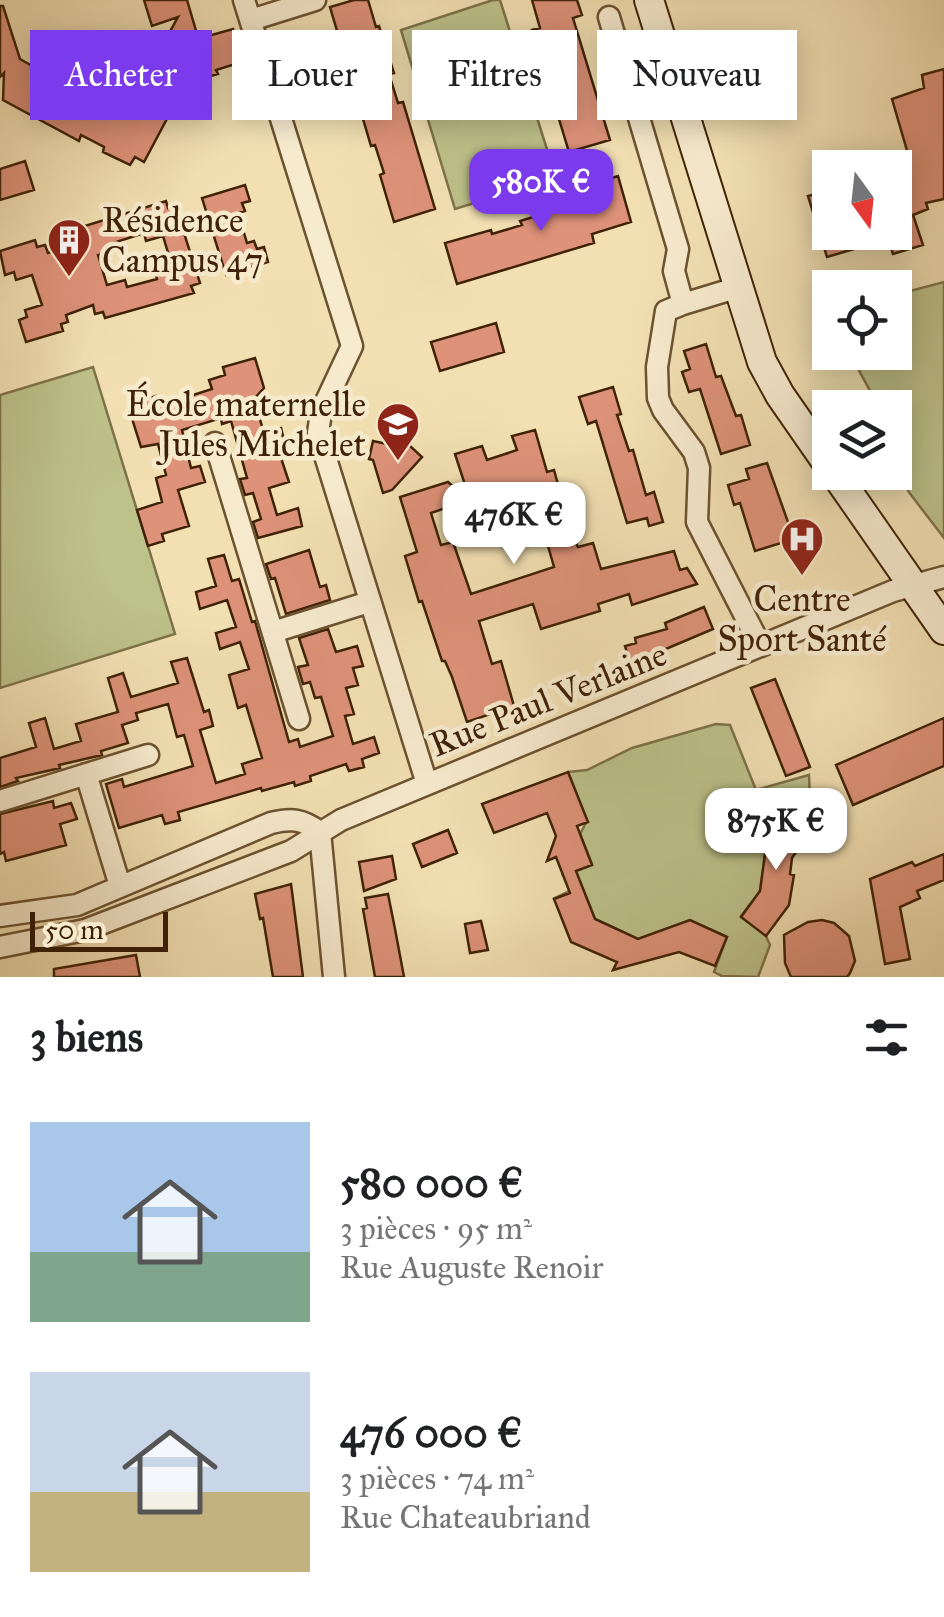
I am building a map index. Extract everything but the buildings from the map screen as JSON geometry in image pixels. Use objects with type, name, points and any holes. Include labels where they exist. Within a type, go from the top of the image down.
[{"type":"street","points":[[315,0],[247,10],[352,346],[321,412],[318,434],[427,784]]},
{"type":"street","points":[[649,0],[659,14],[762,362],[812,441]]},
{"type":"street","points":[[609,17],[678,250],[674,271],[683,304]]},
{"type":"street","points":[[739,287],[666,311],[657,367],[658,398],[662,410],[694,452],[699,468],[697,522],[760,646]]},
{"type":"street","points":[[215,444],[300,719]]},
{"type":"street","points":[[846,490],[944,630]]},
{"type":"street","name":"Rue Paul Verlaine","points":[[0,948],[85,930],[250,868],[427,784],[760,646],[913,585],[944,577]]},
{"type":"street","points":[[272,632],[369,602]]},
{"type":"street","points":[[0,802],[148,755]]},
{"type":"street","points":[[86,774],[120,886]]},
{"type":"street","points":[[0,916],[77,904],[271,822],[304,820],[320,832],[334,977]]},
{"type":"green space","points":[[500,0],[509,30],[412,30],[412,66],[401,30]]},
{"type":"green space","points":[[428,120],[538,120],[556,178],[455,209]]},
{"type":"green space","points":[[944,282],[944,538],[908,490],[912,490],[912,390],[870,390],[859,370],[912,370],[912,290]]},
{"type":"green space","points":[[93,367],[175,634],[0,688],[0,395]]},
{"type":"green space","points":[[716,724],[730,725],[756,790],[809,775],[811,824],[808,828],[784,808],[769,826],[760,891],[741,916],[766,936],[770,945],[758,977],[722,976],[714,972],[727,937],[690,920],[638,939],[595,919],[583,889],[553,899],[576,888],[563,875],[592,864],[580,834],[587,821],[568,772],[587,770],[632,748]]},
{"type":"place","name":"Résidence Campus 47","points":[[69,278]]},
{"type":"place","name":"École maternelle Jules Michelet","points":[[398,462]]},
{"type":"place","name":"Centre Sport Santé","points":[[802,577]]}]
